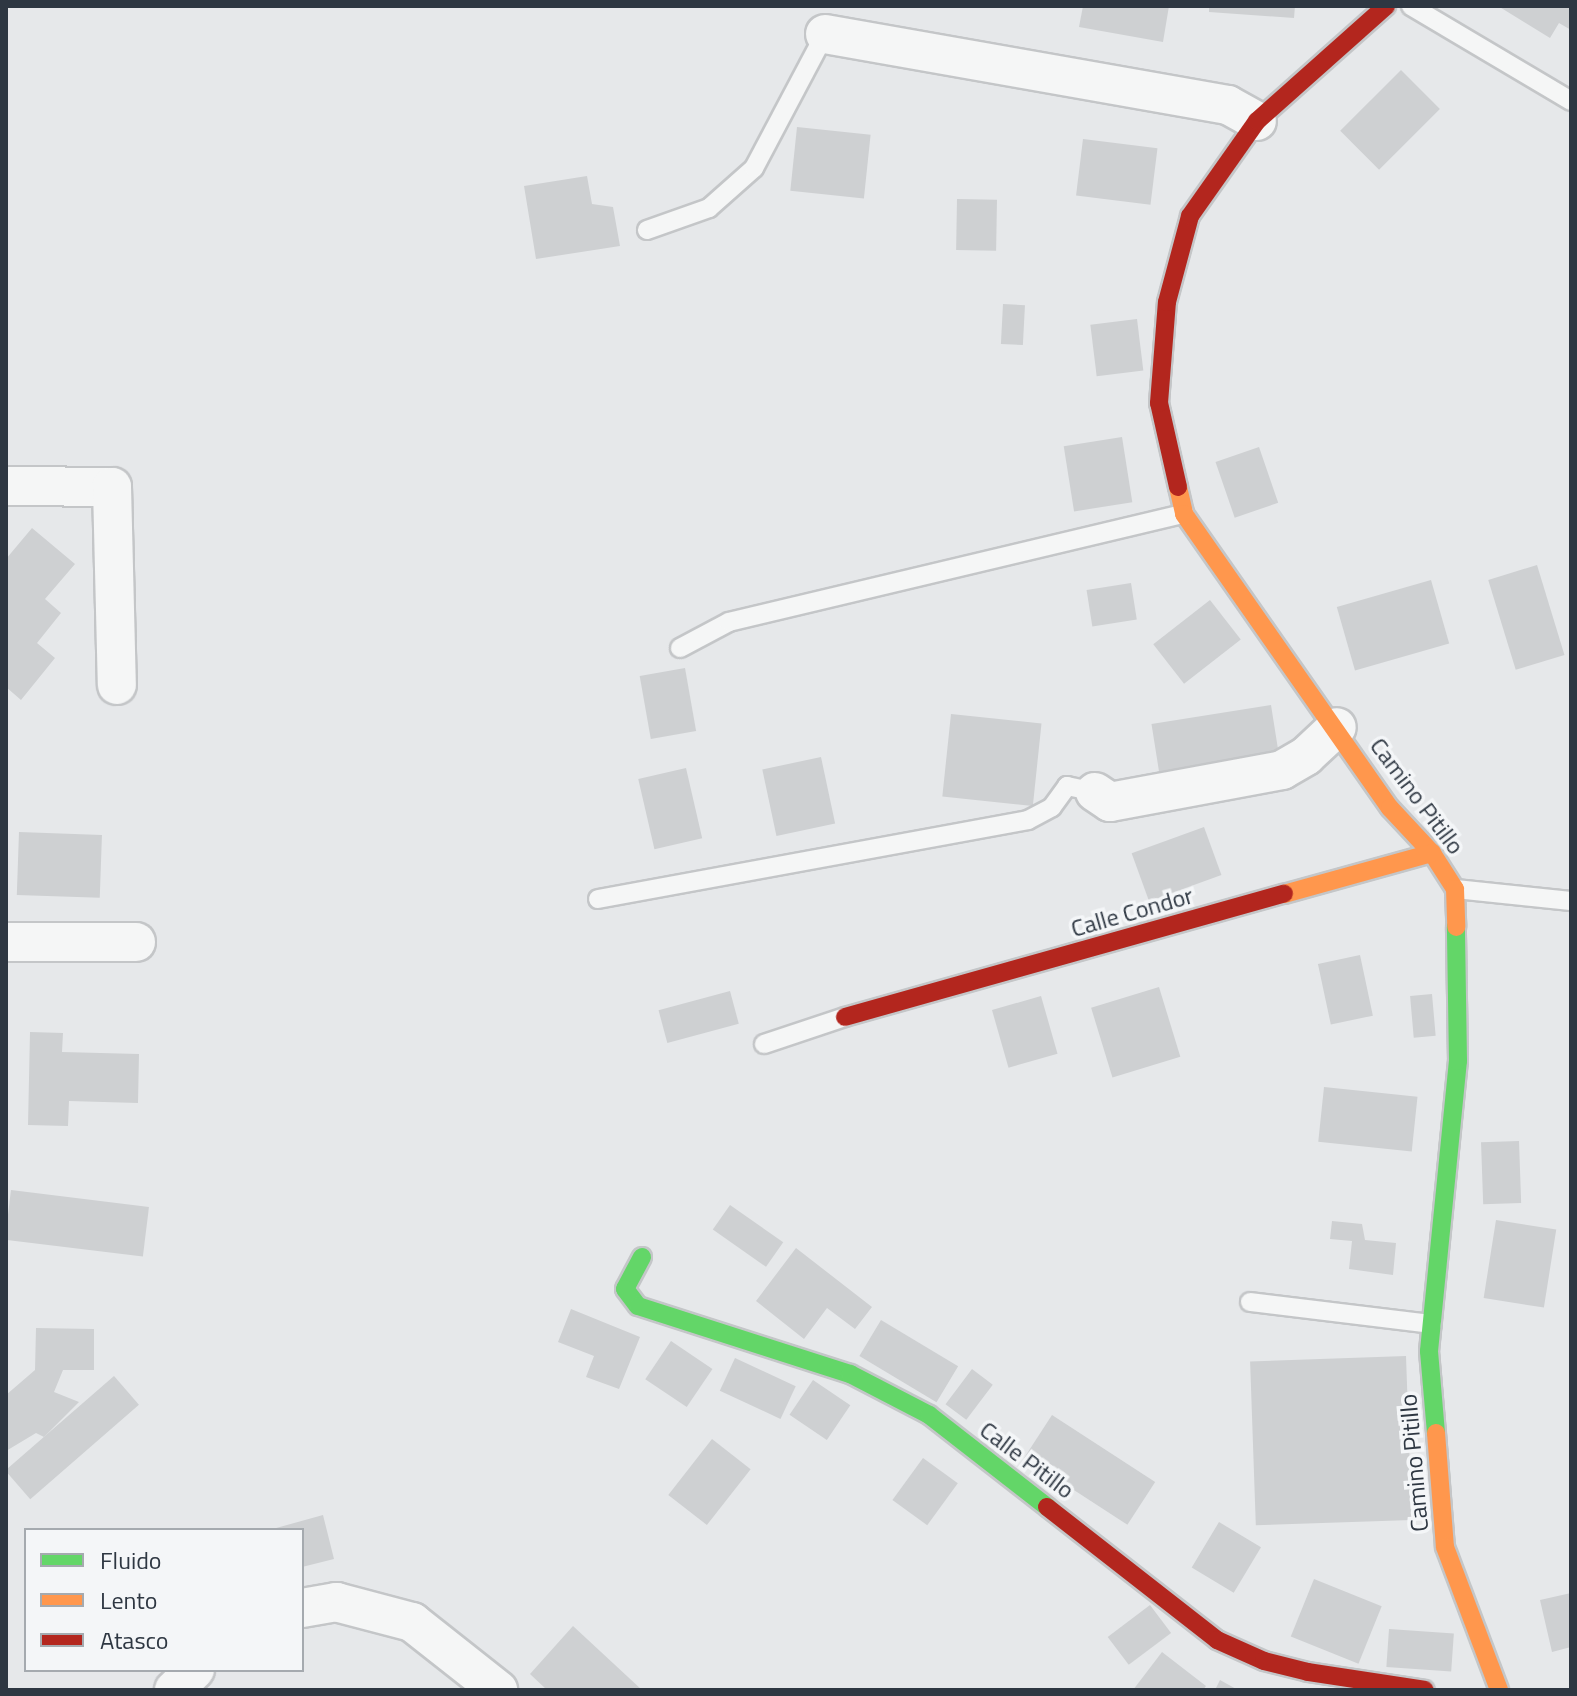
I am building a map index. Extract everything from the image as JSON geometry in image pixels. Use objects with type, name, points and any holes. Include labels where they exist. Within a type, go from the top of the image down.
[{"type":"street","name":"Camino Pitillo","points":[[1386,6],[1257,121],[1190,216],[1167,302],[1159,403],[1184,514],[1337,727],[1390,808],[1432,853],[1455,889],[1458,1061],[1432,1324],[1445,1547],[1499,1690]]},
{"type":"street","points":[[825,34],[1228,105],[1257,121]]},
{"type":"street","points":[[6,486],[112,487],[117,685]]},
{"type":"street","points":[[1095,792],[1110,802],[1282,770],[1337,727]]},
{"type":"street","name":"Calle Condor","points":[[845,1017],[1432,853]]},
{"type":"street","points":[[6,942],[136,942]]},
{"type":"street","name":"Calle Pitillo","points":[[642,1257],[625,1289],[638,1306],[850,1374],[929,1415],[1217,1640],[1264,1661],[1425,1690]]},
{"type":"street","points":[[304,1608],[336,1602],[412,1622],[498,1690]]},
{"type":"street","points":[[174,1690],[193,1672]]},
{"type":"lane","points":[[1411,6],[1571,101]]},
{"type":"lane","points":[[647,230],[709,208],[754,168],[825,34]]},
{"type":"lane","points":[[680,648],[729,622],[1184,514]]},
{"type":"lane","points":[[598,899],[1028,820],[1052,807],[1067,786],[1095,792]]},
{"type":"lane","points":[[1455,889],[1571,901]]},
{"type":"lane","points":[[764,1044],[845,1017]]},
{"type":"lane","points":[[1250,1302],[1432,1324]]},
{"type":"building","points":[[1083,6],[1169,6],[1163,42],[1079,27]]},
{"type":"building","points":[[1209,6],[1295,6],[1294,18],[1209,12]]},
{"type":"building","points":[[1498,6],[1571,6],[1571,30],[1559,23],[1550,38]]},
{"type":"building","points":[[1401,70],[1440,109],[1379,170],[1340,131]]},
{"type":"building","points":[[797,127],[871,135],[864,198],[790,191]]},
{"type":"building","points":[[1083,139],[1157,148],[1150,205],[1076,196]]},
{"type":"building","points":[[587,176],[592,204],[613,207],[620,246],[536,259],[524,186]]},
{"type":"building","points":[[957,199],[997,200],[996,251],[956,250]]},
{"type":"building","points":[[1003,304],[1025,305],[1023,345],[1001,344]]},
{"type":"building","points":[[1137,319],[1143,371],[1097,376],[1090,325]]},
{"type":"building","points":[[1122,437],[1132,502],[1074,511],[1064,446]]},
{"type":"building","points":[[1259,447],[1278,503],[1235,518],[1216,462]]},
{"type":"building","points":[[32,528],[75,564],[45,599],[61,613],[37,643],[55,658],[21,700],[6,687],[6,559]]},
{"type":"building","points":[[1537,565],[1564,655],[1516,670],[1488,580]]},
{"type":"building","points":[[1431,580],[1449,643],[1355,670],[1337,607]]},
{"type":"building","points":[[1131,583],[1137,620],[1092,627],[1087,590]]},
{"type":"building","points":[[1210,600],[1241,639],[1184,684],[1153,644]]},
{"type":"building","points":[[685,668],[696,731],[651,739],[640,676]]},
{"type":"building","points":[[1271,705],[1280,759],[1160,778],[1151,724]]},
{"type":"building","points":[[951,714],[1042,724],[1033,806],[942,797]]},
{"type":"building","points":[[821,757],[835,824],[776,836],[762,769]]},
{"type":"building","points":[[686,768],[702,838],[654,849],[638,779]]},
{"type":"building","points":[[1204,827],[1221,875],[1149,901],[1132,853]]},
{"type":"building","points":[[19,832],[102,835],[100,898],[17,895]]},
{"type":"building","points":[[1360,955],[1373,1016],[1331,1025],[1318,964]]},
{"type":"building","points":[[1159,987],[1180,1057],[1112,1078],[1091,1008]]},
{"type":"building","points":[[730,991],[739,1024],[667,1043],[659,1010]]},
{"type":"building","points":[[1432,994],[1436,1036],[1414,1038],[1410,996]]},
{"type":"building","points":[[1041,996],[1058,1054],[1009,1068],[992,1010]]},
{"type":"building","points":[[30,1032],[63,1033],[62,1052],[139,1054],[138,1103],[69,1101],[68,1126],[28,1125]]},
{"type":"building","points":[[1324,1087],[1417,1097],[1412,1152],[1318,1142]]},
{"type":"building","points":[[1519,1141],[1521,1203],[1483,1204],[1481,1142]]},
{"type":"building","points":[[11,1190],[149,1207],[143,1257],[6,1240]]},
{"type":"building","points":[[730,1205],[783,1242],[766,1267],[713,1230]]},
{"type":"building","points":[[1496,1220],[1556,1230],[1544,1308],[1484,1298]]},
{"type":"building","points":[[1332,1221],[1362,1224],[1365,1240],[1396,1243],[1393,1275],[1349,1269],[1352,1241],[1330,1239]]},
{"type":"building","points":[[796,1248],[872,1307],[855,1329],[827,1308],[804,1339],[756,1301]]},
{"type":"building","points":[[571,1309],[640,1337],[619,1389],[586,1377],[594,1356],[558,1342]]},
{"type":"building","points":[[881,1320],[958,1366],[937,1402],[859,1356]]},
{"type":"building","points":[[36,1328],[94,1329],[94,1370],[63,1370],[54,1392],[79,1402],[44,1437],[36,1433],[6,1451],[6,1395],[35,1370]]},
{"type":"building","points":[[671,1341],[712,1369],[687,1407],[645,1379]]},
{"type":"building","points":[[1406,1356],[1412,1520],[1256,1525],[1250,1361]]},
{"type":"building","points":[[735,1358],[796,1386],[781,1419],[720,1391]]},
{"type":"building","points":[[972,1369],[993,1385],[966,1420],[946,1404]]},
{"type":"building","points":[[114,1376],[139,1405],[30,1499],[6,1470]]},
{"type":"building","points":[[813,1380],[850,1405],[827,1440],[790,1415]]},
{"type":"building","points":[[1052,1415],[1155,1482],[1127,1525],[1024,1458]]},
{"type":"building","points":[[712,1439],[751,1469],[707,1525],[668,1495]]},
{"type":"building","points":[[923,1458],[958,1483],[927,1525],[892,1500]]},
{"type":"building","points":[[323,1515],[334,1559],[304,1566],[304,1528],[276,1528]]},
{"type":"building","points":[[1219,1522],[1261,1547],[1234,1593],[1192,1567]]},
{"type":"building","points":[[1314,1579],[1382,1606],[1358,1664],[1291,1636]]},
{"type":"building","points":[[1571,1593],[1571,1647],[1552,1652],[1540,1600]]},
{"type":"building","points":[[1150,1605],[1171,1633],[1129,1665],[1108,1637]]},
{"type":"building","points":[[573,1626],[642,1690],[547,1690],[530,1674]]},
{"type":"building","points":[[1389,1629],[1454,1634],[1451,1671],[1386,1667]]},
{"type":"building","points":[[1162,1652],[1206,1686],[1203,1690],[1133,1690]]},
{"type":"building","points":[[1220,1680],[1238,1690],[1215,1690]]},
{"type":"traffic: fast","points":[[1436,1433],[1429,1351],[1458,1061],[1456,927]]},
{"type":"traffic: fast","points":[[642,1257],[625,1289],[638,1306],[850,1374],[929,1415],[1047,1507]]},
{"type":"traffic: slow","points":[[1178,487],[1184,514],[1390,808],[1432,853],[1455,889],[1456,927]]},
{"type":"traffic: slow","points":[[1284,894],[1432,853]]},
{"type":"traffic: slow","points":[[1436,1433],[1445,1547],[1499,1690]]},
{"type":"traffic: jam","points":[[1178,487],[1159,403],[1167,302],[1190,216],[1257,121],[1386,6]]},
{"type":"traffic: jam","points":[[845,1017],[1284,894]]},
{"type":"traffic: jam","points":[[1047,1507],[1217,1640],[1264,1661],[1308,1672],[1425,1690]]}]
